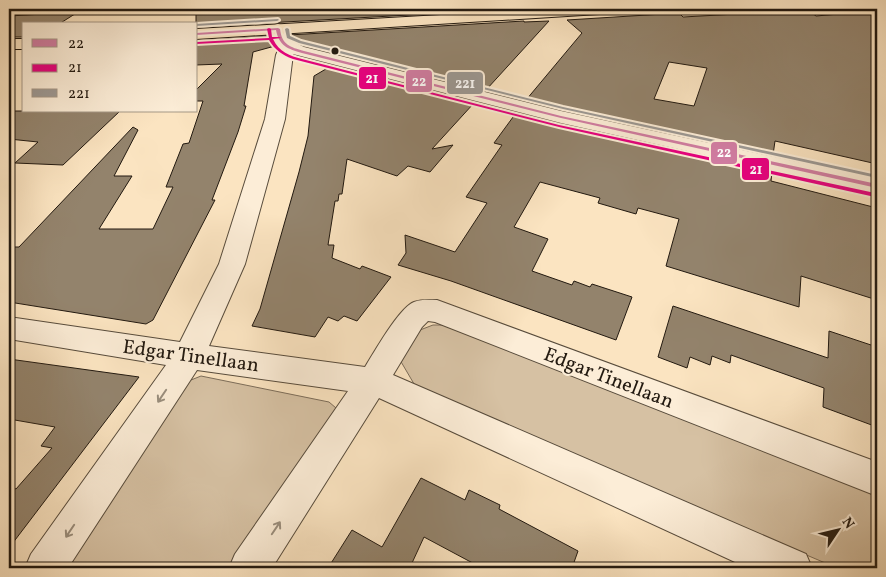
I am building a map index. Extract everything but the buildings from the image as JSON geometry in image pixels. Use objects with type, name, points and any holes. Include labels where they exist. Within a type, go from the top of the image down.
[{"type":"main road","points":[[198,34],[283,38],[615,9]]},
{"type":"main road","points":[[9,44],[22,44]]},
{"type":"street","points":[[44,568],[189,356],[232,264],[275,119],[284,55],[283,38],[561,117],[877,186]]},
{"type":"street","name":"Edgar Tinellaan","points":[[373,381],[412,319],[422,310],[437,311],[877,479]]},
{"type":"street","name":"Edgar Tinellaan","points":[[9,328],[189,356],[373,381],[792,568]]},
{"type":"street","points":[[249,568],[373,381]]},
{"type":"shaded area","points":[[433,325],[445,325],[877,492],[877,568],[837,568],[417,389],[400,360],[420,330]]},
{"type":"shaded area","points":[[201,376],[329,402],[336,408],[339,418],[239,568],[65,568],[184,386],[191,380]]},
{"type":"transit line","name":"221","points":[[198,25],[277,20]]},
{"type":"transit line","name":"21","points":[[269,29],[272,42],[279,50],[301,60],[559,126],[875,195]]},
{"type":"transit line","name":"22","points":[[278,29],[280,39],[286,45],[303,52],[561,117],[877,186]]},
{"type":"transit line","name":"22","points":[[198,34],[278,29]]},
{"type":"transit line","name":"221","points":[[287,29],[288,37],[300,42],[563,108],[877,177]]},
{"type":"transit line","name":"21","points":[[198,43],[279,38]]}]
